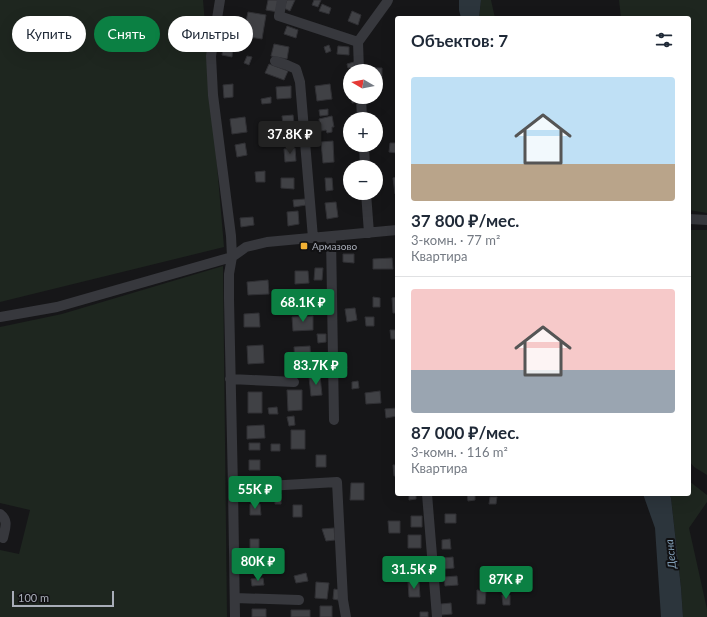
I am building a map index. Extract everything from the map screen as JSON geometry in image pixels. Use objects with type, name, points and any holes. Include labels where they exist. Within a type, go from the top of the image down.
[{"type":"street","points":[[220,0],[211,56],[213,95],[231,236],[232,257],[229,274],[235,617]]},
{"type":"street","points":[[282,0],[279,16],[358,42]]},
{"type":"street","points":[[359,64],[358,42],[388,0]]},
{"type":"street","points":[[275,61],[287,64],[296,69],[300,82],[313,238]]},
{"type":"street","points":[[367,200],[369,233]]},
{"type":"street","points":[[691,219],[707,220]]},
{"type":"street","points":[[0,317],[57,307],[232,257],[246,247],[267,242],[395,230]]},
{"type":"street","points":[[331,236],[334,420]]},
{"type":"street","points":[[230,378],[294,382]]},
{"type":"street","points":[[233,488],[337,482],[343,600],[346,617]]},
{"type":"street","points":[[427,496],[437,617]]},
{"type":"street","points":[[0,514],[5,519],[6,523],[3,538]]},
{"type":"street","points":[[235,598],[299,600]]},
{"type":"shaded area","points":[[0,0],[203,0],[204,16],[168,16],[168,52],[207,52],[224,247],[0,302]]},
{"type":"shaded area","points":[[481,0],[491,0],[495,16],[479,16]]},
{"type":"shaded area","points":[[619,0],[707,0],[707,213],[691,210],[691,16],[621,16]]},
{"type":"shaded area","points":[[691,230],[707,230],[707,475],[691,463]]},
{"type":"shaded area","points":[[223,266],[227,617],[0,617],[0,550],[19,554],[30,510],[0,503],[0,327],[62,314]]},
{"type":"shaded area","points":[[691,483],[707,495],[707,502],[689,528],[707,609],[707,617],[683,617],[670,496],[691,496]]},
{"type":"water","points":[[459,0],[481,0],[479,16],[460,16]]},
{"type":"water","name":"Десна","points":[[644,496],[670,496],[683,617],[661,617],[655,528]]},
{"type":"building","points":[[268,0],[280,0],[278,12],[266,10]]},
{"type":"building","points":[[287,0],[295,0],[290,11],[284,8]]},
{"type":"building","points":[[314,0],[321,0],[318,7],[312,5]]},
{"type":"building","points":[[322,4],[331,8],[329,14],[319,11]]},
{"type":"building","points":[[352,11],[361,15],[358,25],[348,21]]},
{"type":"building","points":[[248,12],[266,15],[262,39],[253,38],[253,16],[247,16]]},
{"type":"building","points":[[287,26],[298,30],[296,38],[284,34]]},
{"type":"building","points":[[274,44],[289,47],[287,59],[271,56]]},
{"type":"building","points":[[329,45],[331,51],[326,53],[324,47]]},
{"type":"building","points":[[338,46],[349,47],[349,55],[337,54]]},
{"type":"building","points":[[222,52],[232,52],[232,57],[222,55]]},
{"type":"building","points":[[247,56],[252,57],[249,65],[244,63]]},
{"type":"building","points":[[269,64],[288,71],[284,80],[265,73]]},
{"type":"building","points":[[233,84],[233,97],[224,98],[223,85]]},
{"type":"building","points":[[330,84],[332,99],[317,101],[315,86]]},
{"type":"building","points":[[291,86],[291,98],[277,99],[276,87]]},
{"type":"building","points":[[271,97],[271,103],[262,104],[261,99]]},
{"type":"building","points":[[328,109],[328,115],[320,116],[319,110]]},
{"type":"building","points":[[293,115],[295,131],[284,132],[282,116]]},
{"type":"building","points":[[332,116],[334,127],[332,127],[332,132],[327,133],[326,130],[321,131],[319,119]]},
{"type":"building","points":[[245,117],[247,132],[232,134],[230,119]]},
{"type":"building","points":[[333,141],[334,162],[323,163],[321,142]]},
{"type":"building","points":[[245,143],[247,155],[237,157],[235,145]]},
{"type":"building","points":[[390,143],[395,143],[395,153],[389,152]]},
{"type":"building","points":[[295,148],[296,161],[285,162],[284,149]]},
{"type":"building","points":[[265,171],[265,182],[256,182],[255,172]]},
{"type":"building","points":[[281,178],[294,178],[294,189],[281,188]]},
{"type":"building","points":[[325,178],[332,178],[333,190],[326,191]]},
{"type":"building","points":[[393,178],[395,178],[395,194]]},
{"type":"building","points":[[305,199],[306,205],[294,207],[293,200]]},
{"type":"building","points":[[336,202],[338,217],[327,219],[325,203]]},
{"type":"building","points":[[298,211],[299,224],[288,226],[287,212]]},
{"type":"building","points":[[253,217],[254,225],[241,227],[240,218]]},
{"type":"building","points":[[343,254],[354,254],[354,263],[343,262]]},
{"type":"building","points":[[392,258],[393,269],[373,269],[373,259]]},
{"type":"building","points":[[315,268],[323,268],[322,280],[314,280]]},
{"type":"building","points":[[295,271],[308,271],[309,283],[295,284]]},
{"type":"building","points":[[268,280],[269,294],[248,295],[247,282]]},
{"type":"building","points":[[373,297],[380,298],[380,307],[373,307]]},
{"type":"building","points":[[395,297],[395,313],[393,313],[392,298]]},
{"type":"building","points":[[322,299],[328,299],[328,311],[322,311]]},
{"type":"building","points":[[294,300],[304,300],[304,313],[294,313]]},
{"type":"building","points":[[355,308],[357,320],[347,322],[345,309]]},
{"type":"building","points":[[259,313],[260,327],[244,327],[244,314]]},
{"type":"building","points":[[313,316],[313,330],[293,331],[292,317]]},
{"type":"building","points":[[365,317],[374,317],[374,326],[366,326]]},
{"type":"building","points":[[390,330],[395,330],[395,339],[391,339]]},
{"type":"building","points":[[317,334],[326,334],[326,342],[318,343]]},
{"type":"building","points":[[263,345],[264,363],[248,364],[247,346]]},
{"type":"building","points":[[310,346],[311,361],[295,363],[294,347]]},
{"type":"building","points":[[346,363],[347,368],[340,369],[340,364]]},
{"type":"building","points":[[320,376],[322,395],[311,396],[309,377]]},
{"type":"building","points":[[358,381],[359,388],[352,389],[352,382]]},
{"type":"building","points":[[287,390],[302,390],[302,410],[288,411]]},
{"type":"building","points":[[380,391],[381,403],[366,404],[365,393]]},
{"type":"building","points":[[248,392],[262,392],[262,413],[248,413]]},
{"type":"building","points":[[277,407],[278,414],[269,414],[268,408]]},
{"type":"building","points":[[395,408],[395,416],[386,418],[385,409]]},
{"type":"building","points":[[294,416],[295,425],[289,426],[287,417]]},
{"type":"building","points":[[264,425],[265,438],[247,439],[247,426]]},
{"type":"building","points":[[291,430],[305,430],[305,449],[291,449]]},
{"type":"building","points":[[249,443],[260,443],[260,450],[249,450]]},
{"type":"building","points":[[271,444],[280,444],[280,451],[271,451]]},
{"type":"building","points":[[316,455],[326,455],[326,467],[316,467]]},
{"type":"building","points":[[249,460],[260,460],[260,470],[249,470]]},
{"type":"building","points":[[393,465],[395,465],[395,476]]},
{"type":"building","points":[[351,483],[364,483],[364,500],[350,500]]},
{"type":"building","points":[[275,494],[281,494],[281,504],[275,504]]},
{"type":"building","points":[[409,496],[416,496],[416,499],[409,500]]},
{"type":"building","points":[[467,496],[475,496],[475,500],[468,501]]},
{"type":"building","points":[[490,497],[497,497],[496,504],[489,504]]},
{"type":"building","points":[[250,504],[260,504],[261,515],[250,515]]},
{"type":"building","points":[[293,505],[302,505],[302,517],[293,517]]},
{"type":"building","points":[[445,514],[456,514],[456,523],[445,523]]},
{"type":"building","points":[[411,516],[422,516],[422,527],[411,527]]},
{"type":"building","points":[[388,521],[400,521],[400,533],[389,533]]},
{"type":"building","points":[[334,528],[335,540],[326,541],[322,529]]},
{"type":"building","points":[[408,535],[421,535],[421,548],[408,548]]},
{"type":"building","points":[[250,539],[259,539],[259,549],[250,549]]},
{"type":"building","points":[[450,539],[451,549],[442,549],[442,540]]},
{"type":"building","points":[[453,557],[454,568],[444,569],[443,558]]},
{"type":"building","points":[[418,561],[418,573],[406,574],[405,562]]},
{"type":"building","points":[[306,573],[308,581],[296,583],[294,576]]},
{"type":"building","points":[[497,574],[498,581],[489,582],[488,575]]},
{"type":"building","points":[[457,576],[458,585],[445,586],[444,577]]},
{"type":"building","points":[[263,578],[264,585],[252,586],[251,579]]},
{"type":"building","points":[[316,582],[329,583],[327,599],[315,598]]},
{"type":"building","points":[[408,582],[419,582],[420,597],[409,597]]},
{"type":"building","points":[[334,589],[340,590],[338,600],[333,599]]},
{"type":"building","points":[[477,590],[486,591],[485,604],[477,604]]},
{"type":"building","points":[[502,595],[510,595],[510,605],[503,605]]},
{"type":"building","points":[[451,603],[452,614],[441,615],[441,604]]},
{"type":"building","points":[[320,606],[332,606],[332,617],[320,617]]},
{"type":"building","points":[[252,609],[266,609],[266,617],[252,617]]},
{"type":"building","points":[[291,610],[310,610],[310,617],[291,617]]},
{"type":"building","points":[[420,612],[428,612],[428,617],[420,617]]},
{"type":"place","name":"Армазово","points":[[304,246]]}]
